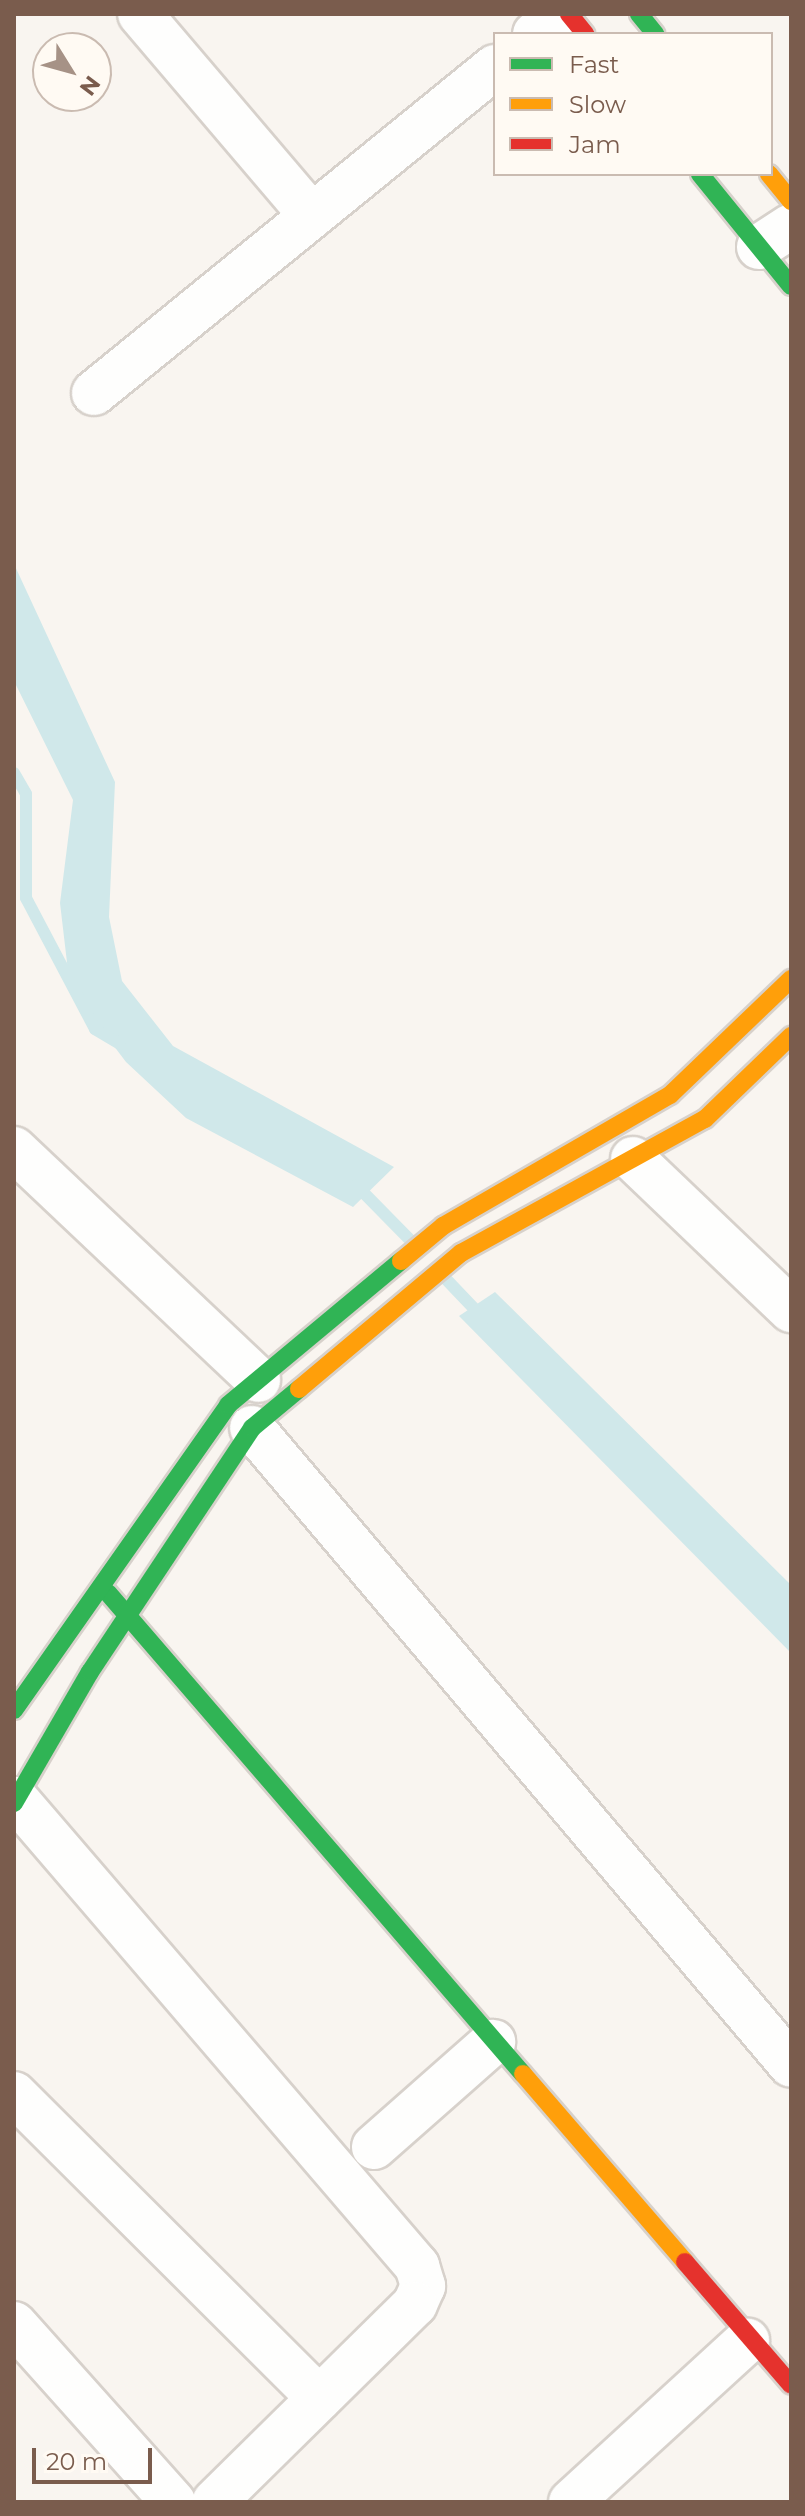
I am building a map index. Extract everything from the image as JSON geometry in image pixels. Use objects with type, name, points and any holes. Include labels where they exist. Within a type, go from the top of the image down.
[{"type":"street","points":[[140,14],[312,216]]},
{"type":"street","points":[[538,32],[560,14]]},
{"type":"street","points":[[569,14],[583,32]]},
{"type":"street","points":[[639,14],[653,32]]},
{"type":"street","points":[[94,393],[493,69]]},
{"type":"street","points":[[702,176],[775,236],[791,286]]},
{"type":"street","points":[[771,176],[791,201]]},
{"type":"street","points":[[214,2502],[415,2304],[423,2286],[417,2266],[15,1801],[128,1614],[252,1428],[461,1253],[633,1159],[680,1111],[791,979]]},
{"type":"street","points":[[14,1710],[99,1583],[228,1405],[443,1226],[680,1111],[791,1036]]},
{"type":"street","points":[[633,1159],[791,1310]]},
{"type":"street","points":[[20,1166],[258,1380]]},
{"type":"street","points":[[252,1428],[791,2065]]},
{"type":"street","points":[[99,1583],[747,2341],[791,2385]]},
{"type":"street","points":[[374,2147],[493,2042]]},
{"type":"street","points":[[14,2094],[319,2398]]},
{"type":"street","points":[[14,2324],[173,2502]]},
{"type":"street","points":[[571,2502],[747,2341]]},
{"type":"water","points":[[14,564],[115,782],[109,917],[122,981],[173,1046],[394,1167],[353,1207],[186,1118],[126,1062],[70,988],[60,903],[73,800],[14,681]]},
{"type":"water","points":[[495,1292],[791,1585],[791,1653],[459,1316]]},
{"type":"waterway","points":[[14,773],[26,794],[26,898],[95,1029],[120,1044]]},
{"type":"waterway","points":[[356,1185],[413,1243]]},
{"type":"waterway","points":[[444,1277],[484,1319]]},
{"type":"traffic: fast","points":[[639,14],[653,32]]},
{"type":"traffic: fast","points":[[702,176],[791,286]]},
{"type":"traffic: fast","points":[[14,1710],[228,1405],[401,1261]]},
{"type":"traffic: fast","points":[[14,1803],[90,1672],[252,1428],[299,1389]]},
{"type":"traffic: fast","points":[[108,1593],[523,2074]]},
{"type":"traffic: slow","points":[[771,176],[791,201]]},
{"type":"traffic: slow","points":[[401,1261],[443,1226],[670,1095],[791,979]]},
{"type":"traffic: slow","points":[[299,1389],[461,1253],[705,1119],[791,1036]]},
{"type":"traffic: slow","points":[[523,2074],[685,2262]]},
{"type":"traffic: jam","points":[[569,14],[583,32]]},
{"type":"traffic: jam","points":[[685,2262],[791,2385]]}]
